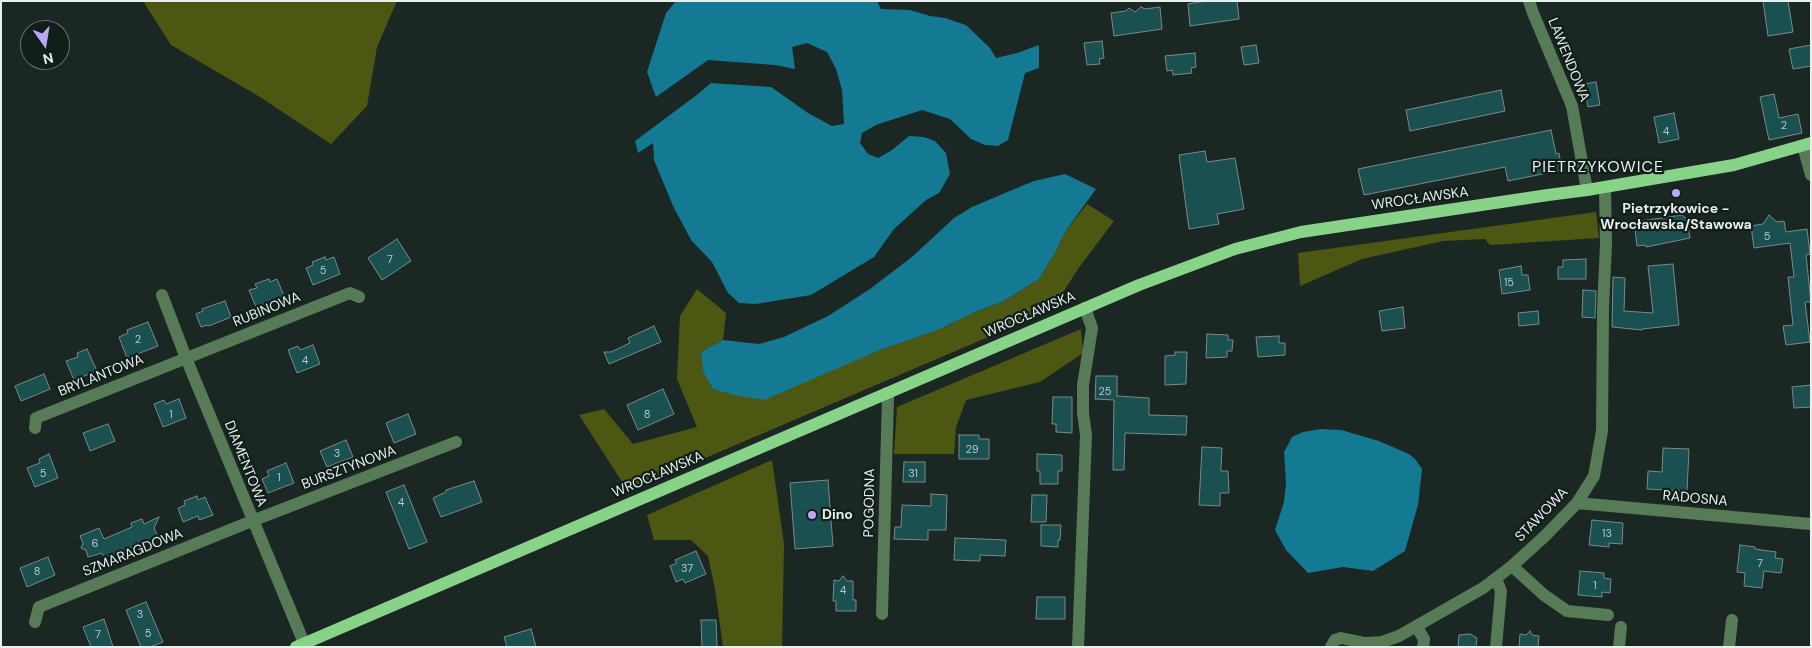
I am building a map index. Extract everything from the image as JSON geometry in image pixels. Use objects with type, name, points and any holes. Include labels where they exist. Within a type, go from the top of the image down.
[{"type":"main road","name":"WROCŁAWSKA","points":[[300,645],[1138,285],[1205,260],[1276,238],[1374,221],[1605,188],[1734,165],[1807,145]]},
{"type":"street","name":"LAWENDOWA","points":[[1529,1],[1572,106],[1587,190]]},
{"type":"street","points":[[1807,145],[1811,175]]},
{"type":"street","name":"STAWOWA","points":[[1331,646],[1335,640],[1341,638],[1365,643],[1382,642],[1398,636],[1496,579],[1545,536],[1577,504],[1594,476],[1602,431],[1603,309],[1606,244],[1605,188]]},
{"type":"street","name":"RUBINOWA","points":[[186,358],[350,293],[359,297]]},
{"type":"street","name":"DIAMENTOWA","points":[[162,295],[300,645]]},
{"type":"street","points":[[1078,647],[1086,435],[1083,413],[1083,385],[1092,328],[1086,308]]},
{"type":"street","name":"BRYLANTOWA","points":[[34,428],[36,418],[186,358]]},
{"type":"street","name":"POGODNA","points":[[882,614],[888,397],[886,393]]},
{"type":"street","name":"BURSZTYNOWA","points":[[252,521],[456,442]]},
{"type":"street","name":"RADOSNA","points":[[1577,504],[1811,524]]},
{"type":"street","name":"SZMARAGDOWA","points":[[34,622],[39,607],[252,521]]},
{"type":"street","points":[[1512,566],[1544,595],[1567,611],[1608,615]]},
{"type":"street","points":[[1496,579],[1500,591],[1496,647]]},
{"type":"street","points":[[1729,647],[1732,620]]},
{"type":"street","points":[[1416,626],[1424,639],[1423,647]]},
{"type":"street","points":[[1619,647],[1621,627]]},
{"type":"green space","points":[[143,1],[397,1],[377,47],[367,106],[331,144],[260,97],[171,45]]},
{"type":"green space","points":[[1087,204],[1114,221],[1078,269],[1053,308],[628,491],[579,415],[604,409],[633,444],[697,427],[677,379],[680,316],[697,289],[726,313],[723,340],[701,352],[703,372],[713,389],[880,350],[938,330],[975,312],[1004,301],[1039,279],[1065,232]]},
{"type":"green space","points":[[1596,212],[1599,238],[1490,245],[1485,239],[1443,241],[1362,259],[1300,286],[1298,253]]},
{"type":"green space","points":[[1081,329],[1083,353],[1040,382],[966,400],[956,427],[954,454],[894,454],[897,407]]},
{"type":"green space","points":[[772,460],[784,544],[782,647],[723,647],[715,589],[708,556],[691,540],[654,540],[647,515]]},
{"type":"water","points":[[676,1],[877,1],[881,9],[910,10],[966,25],[990,48],[996,58],[1039,45],[1039,68],[1025,73],[1008,140],[998,146],[985,145],[971,139],[950,119],[922,110],[876,125],[862,133],[860,143],[868,154],[878,158],[892,150],[909,136],[924,137],[935,141],[946,153],[950,174],[939,193],[926,200],[894,229],[874,257],[811,295],[756,304],[739,303],[728,293],[712,262],[691,240],[673,206],[654,160],[653,143],[638,153],[635,141],[711,83],[771,87],[808,113],[832,126],[844,124],[842,90],[836,69],[827,52],[807,43],[792,47],[795,69],[775,65],[708,60],[656,97],[647,72],[666,13]]},
{"type":"water","points":[[1065,174],[1096,189],[1065,232],[1039,279],[1004,301],[975,312],[938,330],[880,350],[764,400],[713,389],[703,372],[701,352],[723,340],[759,344],[784,337],[828,316],[870,289],[913,256],[954,218],[972,207],[1034,181]]},
{"type":"water","points":[[1321,429],[1341,430],[1379,441],[1409,454],[1422,469],[1418,505],[1405,551],[1373,571],[1343,567],[1308,573],[1286,550],[1275,530],[1284,502],[1286,483],[1284,452],[1292,437],[1303,432]]},
{"type":"building","points":[[1206,1],[1237,1],[1239,19],[1190,26],[1188,4]]},
{"type":"building","points":[[1763,1],[1788,1],[1793,32],[1768,36]]},
{"type":"building","points":[[1141,7],[1145,9],[1160,7],[1162,29],[1114,36],[1111,13],[1126,11],[1129,8],[1135,12]]},
{"type":"building","points":[[1102,41],[1104,58],[1099,59],[1100,64],[1087,65],[1084,43]]},
{"type":"building","points":[[1256,45],[1259,63],[1244,65],[1241,47]]},
{"type":"building","points":[[1811,45],[1811,66],[1793,69],[1789,49]]},
{"type":"building","points":[[1195,53],[1196,67],[1191,68],[1192,73],[1173,75],[1172,70],[1167,71],[1165,56]]},
{"type":"building","points":[[1596,82],[1600,105],[1588,107],[1584,84]]},
{"type":"building","points":[[1501,90],[1505,111],[1410,131],[1406,110]]},
{"type":"building","points":[[1774,94],[1779,118],[1798,114],[1802,133],[1769,140],[1760,97]]},
{"type":"building","points":[[1674,113],[1679,139],[1659,143],[1654,117]]},
{"type":"building","points":[[1551,130],[1556,154],[1559,153],[1562,170],[1508,181],[1505,167],[1364,195],[1358,169]]},
{"type":"building","points":[[1205,151],[1207,162],[1235,158],[1244,209],[1217,214],[1219,224],[1189,229],[1179,155]]},
{"type":"building","points":[[1682,215],[1687,219],[1690,238],[1646,247],[1646,245],[1637,246],[1634,222]]},
{"type":"building","points":[[1769,215],[1777,222],[1784,221],[1786,232],[1807,229],[1810,254],[1806,255],[1811,302],[1805,302],[1810,342],[1786,345],[1783,326],[1793,325],[1788,277],[1794,277],[1790,243],[1754,248],[1751,226],[1763,224]]},
{"type":"building","points":[[397,239],[411,261],[382,280],[368,258]]},
{"type":"building","points":[[325,257],[326,260],[334,257],[340,274],[313,285],[306,268],[313,265],[312,262]]},
{"type":"building","points":[[1586,259],[1586,279],[1558,279],[1558,267],[1563,267],[1563,260]]},
{"type":"building","points":[[1673,264],[1679,325],[1642,330],[1612,327],[1613,277],[1625,278],[1624,311],[1653,313],[1648,266]]},
{"type":"building","points":[[1521,266],[1522,275],[1528,275],[1530,290],[1502,294],[1499,270]]},
{"type":"building","points":[[269,279],[270,282],[277,279],[284,296],[256,307],[249,290],[257,288],[255,284]]},
{"type":"building","points":[[1583,290],[1596,291],[1595,318],[1582,317]]},
{"type":"building","points":[[225,301],[231,317],[209,326],[201,327],[196,314],[203,311],[202,309]]},
{"type":"building","points":[[1403,307],[1405,328],[1382,331],[1379,311]]},
{"type":"building","points":[[1538,311],[1539,324],[1519,326],[1518,313]]},
{"type":"building","points":[[148,322],[158,346],[127,358],[119,337],[128,333],[127,330]]},
{"type":"building","points":[[654,326],[661,342],[609,364],[604,352],[611,352],[630,343],[628,338]]},
{"type":"building","points":[[1207,334],[1228,335],[1228,340],[1233,340],[1232,351],[1227,351],[1227,357],[1206,358]]},
{"type":"building","points":[[1279,336],[1279,343],[1285,343],[1285,355],[1258,357],[1256,337]]},
{"type":"building","points":[[313,345],[320,364],[297,373],[288,350],[298,346],[300,350]]},
{"type":"building","points":[[87,349],[97,371],[74,380],[66,361],[78,357],[77,353]]},
{"type":"building","points":[[1175,352],[1187,352],[1186,384],[1165,385],[1165,356],[1175,355]]},
{"type":"building","points":[[44,374],[50,389],[21,401],[15,386]]},
{"type":"building","points":[[1096,376],[1117,376],[1117,396],[1149,398],[1149,415],[1187,416],[1186,435],[1125,433],[1124,470],[1113,470],[1114,400],[1095,399]]},
{"type":"building","points":[[1811,385],[1811,407],[1794,408],[1792,387]]},
{"type":"building","points":[[663,389],[674,414],[638,430],[627,405]]},
{"type":"building","points":[[1053,397],[1072,397],[1072,433],[1056,432],[1056,424],[1052,424]]},
{"type":"building","points":[[179,399],[186,418],[163,427],[154,404],[164,400],[166,404]]},
{"type":"building","points":[[408,414],[416,434],[394,443],[386,423]]},
{"type":"building","points":[[108,424],[115,441],[90,451],[83,433]]},
{"type":"building","points":[[959,435],[979,435],[979,439],[989,439],[989,459],[959,459]]},
{"type":"building","points":[[346,440],[353,457],[327,467],[320,451]]},
{"type":"building","points":[[1202,447],[1222,448],[1221,471],[1228,471],[1229,493],[1220,493],[1220,506],[1199,505]]},
{"type":"building","points":[[1663,448],[1689,449],[1687,491],[1647,489],[1648,471],[1662,472]]},
{"type":"building","points":[[49,454],[58,478],[35,487],[27,468],[40,463],[39,459]]},
{"type":"building","points":[[1037,454],[1062,455],[1062,471],[1058,471],[1058,484],[1040,484],[1040,471],[1037,471]]},
{"type":"building","points":[[904,462],[925,462],[925,482],[903,482]]},
{"type":"building","points":[[286,463],[294,483],[268,493],[262,479],[269,476],[267,471]]},
{"type":"building","name":"Dino","points":[[828,480],[833,546],[795,549],[790,483]]},
{"type":"building","points":[[474,481],[482,502],[441,517],[433,498],[446,492],[446,490]]},
{"type":"building","points":[[404,485],[427,542],[409,549],[386,492]]},
{"type":"building","points":[[931,494],[947,495],[946,530],[928,530],[928,540],[894,539],[895,527],[901,527],[902,505],[931,506]]},
{"type":"building","points":[[1032,495],[1047,495],[1046,522],[1031,522]]},
{"type":"building","points":[[197,496],[198,500],[205,497],[213,515],[199,520],[198,516],[183,522],[178,508],[185,505],[184,501]]},
{"type":"building","points":[[159,517],[154,528],[158,537],[104,558],[102,553],[88,557],[86,550],[81,548],[83,543],[80,536],[99,528],[104,539],[132,527],[131,523],[142,519],[144,524]]},
{"type":"building","points":[[1592,520],[1623,523],[1622,544],[1609,543],[1609,547],[1589,545]]},
{"type":"building","points":[[1041,525],[1061,525],[1058,547],[1041,546]]},
{"type":"building","points":[[955,538],[1006,540],[1005,556],[980,555],[980,561],[954,560]]},
{"type":"building","points":[[1740,545],[1776,552],[1775,558],[1783,559],[1781,573],[1764,571],[1762,588],[1744,586],[1745,573],[1737,572]]},
{"type":"building","points":[[696,551],[706,574],[685,583],[683,579],[676,582],[670,566],[677,563],[675,560]]},
{"type":"building","points":[[48,557],[55,575],[27,587],[20,568]]},
{"type":"building","points":[[1580,571],[1604,573],[1604,578],[1611,579],[1610,593],[1602,592],[1602,597],[1578,595]]},
{"type":"building","points":[[843,576],[847,581],[853,581],[853,600],[856,600],[856,611],[836,611],[836,601],[833,601],[834,580],[839,581]]},
{"type":"building","points":[[1037,597],[1065,597],[1065,619],[1036,619]]},
{"type":"building","points":[[146,602],[163,642],[150,647],[141,647],[126,610]]},
{"type":"building","points":[[104,619],[113,647],[91,647],[83,627]]},
{"type":"building","points":[[701,620],[716,620],[717,647],[702,647]]},
{"type":"building","points":[[531,629],[536,647],[507,647],[504,637]]},
{"type":"building","points":[[1530,631],[1532,635],[1539,636],[1538,647],[1519,647],[1520,634],[1526,635]]},
{"type":"building","points":[[1470,634],[1477,638],[1476,647],[1458,647],[1459,635]]},
{"type":"place","name":"Pietrzykowice - Wrocławska/Stawowa","points":[[1676,193]]},
{"type":"place","name":"Dino","points":[[812,515]]},
{"type":"district","name":"PIETRZYKOWICE","points":[[1598,168]]}]
